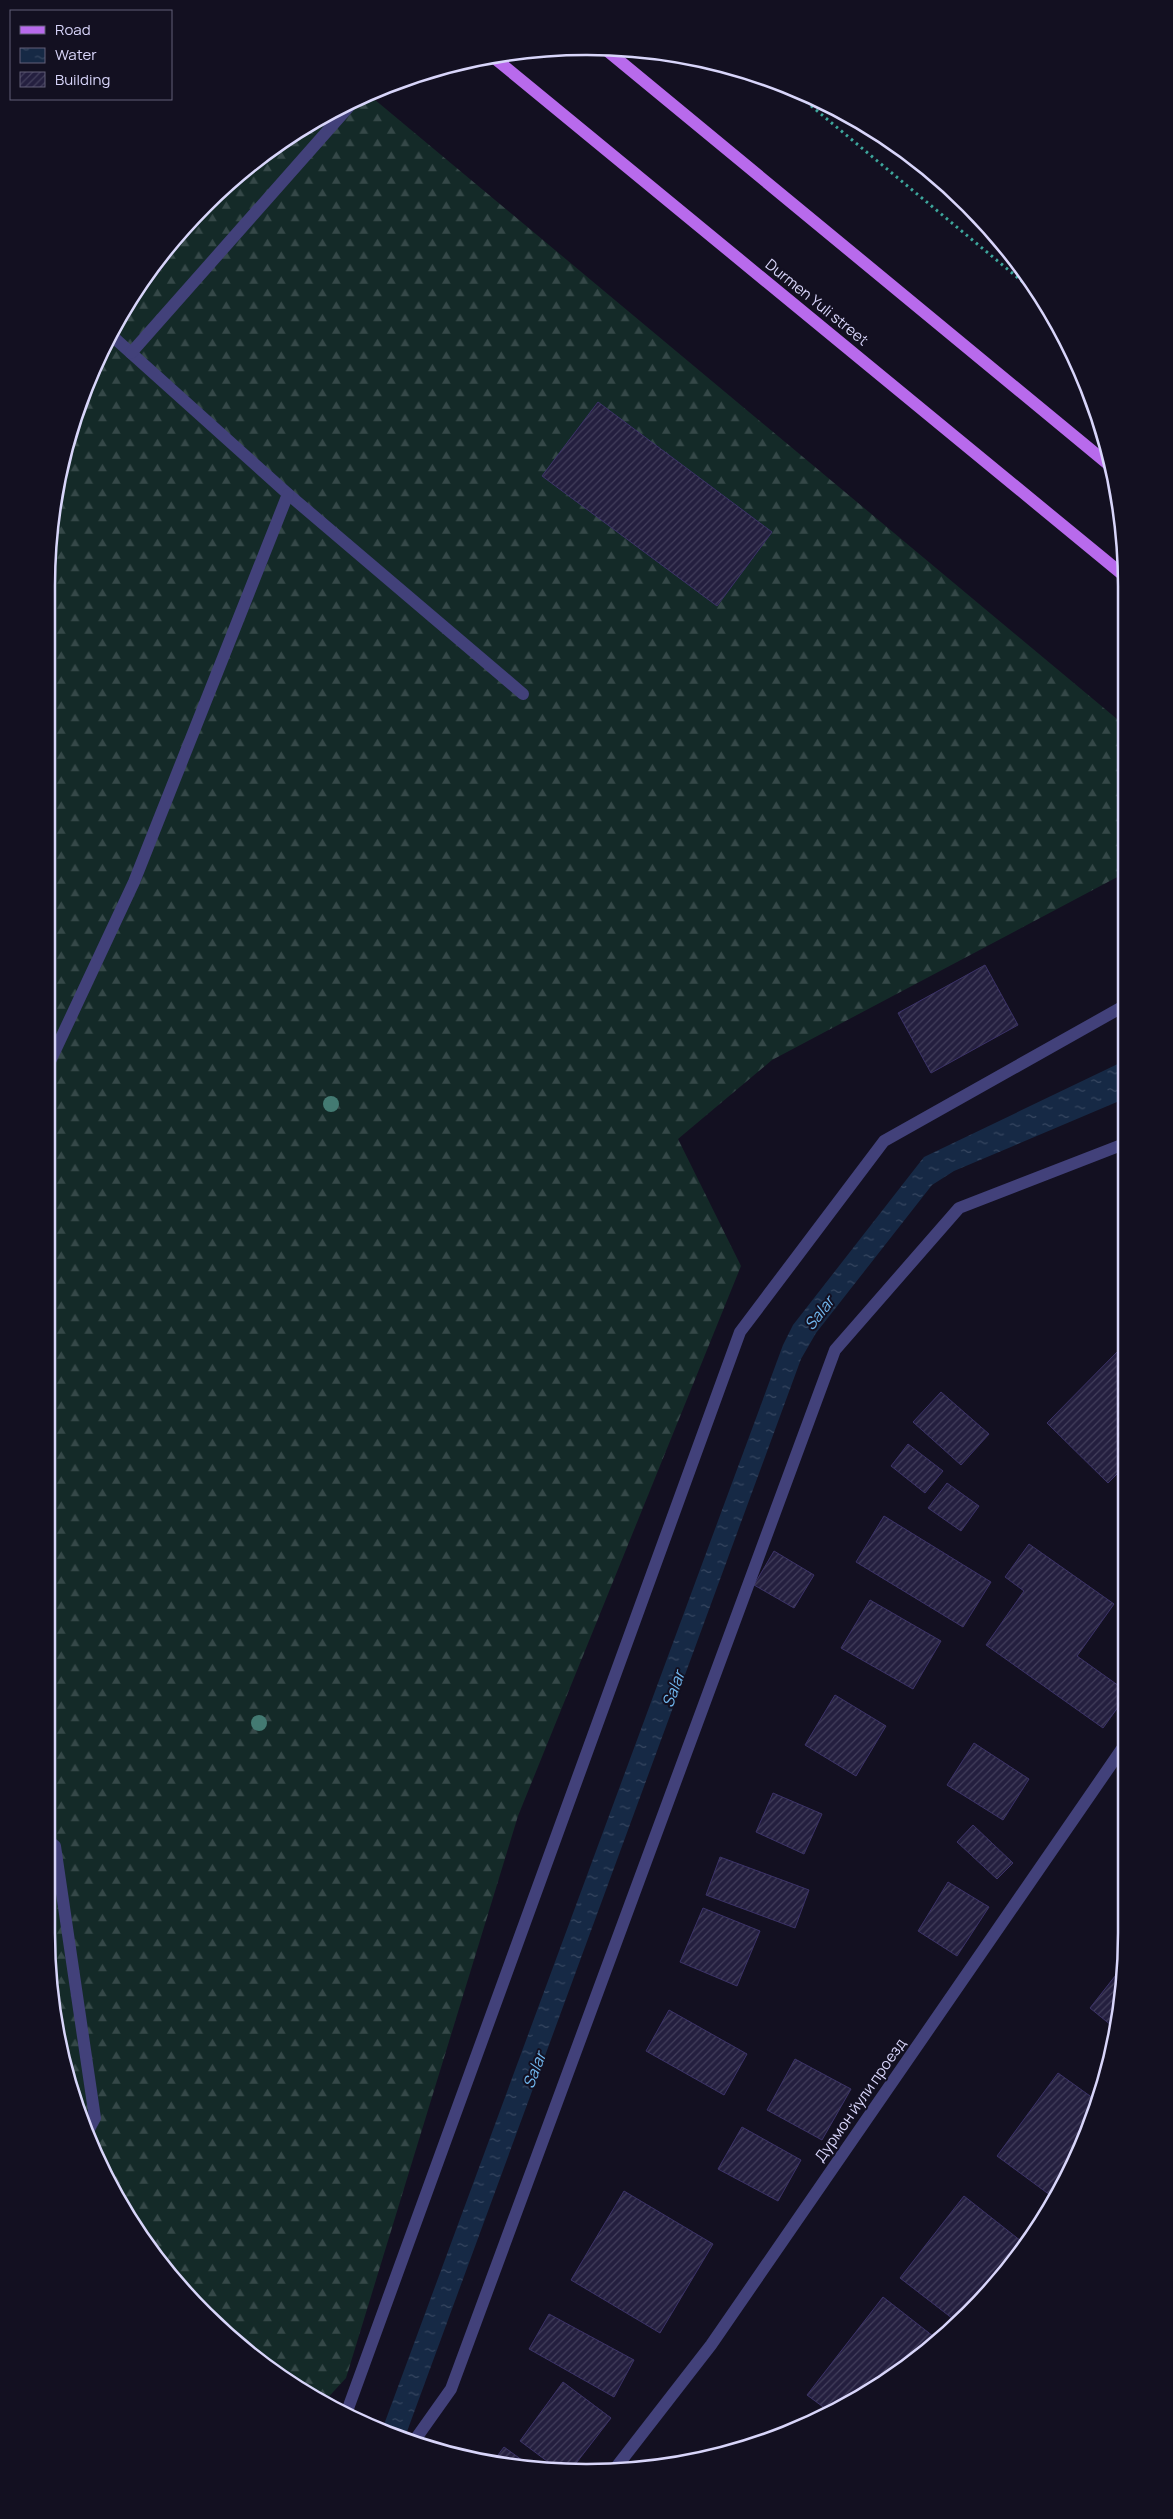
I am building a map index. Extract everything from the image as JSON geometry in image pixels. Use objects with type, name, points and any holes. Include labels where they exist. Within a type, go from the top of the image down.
[{"type":"main road","points":[[613,56],[1102,459]]},
{"type":"main road","name":"Durmen Yuli street","points":[[500,63],[1118,570]]},
{"type":"street","points":[[131,353],[341,115]]},
{"type":"street","points":[[116,340],[288,494],[523,694]]},
{"type":"street","points":[[55,1051],[134,882],[288,494]]},
{"type":"street","points":[[348,2408],[740,1332],[884,1141],[1118,1009]]},
{"type":"street","points":[[417,2436],[451,2389],[835,1350],[959,1208],[1118,1146]]},
{"type":"street","name":"Дурмон йули проезд","points":[[619,2463],[710,2345],[1118,1755]]},
{"type":"street","points":[[55,1846],[95,2118],[91,2125]]},
{"type":"path","points":[[808,104],[1020,279]]},
{"type":"green space","points":[[374,99],[1118,720],[1118,877],[772,1060],[678,1139],[741,1266],[518,1816],[346,2378],[329,2397],[321,2393],[263,2354],[236,2332],[187,2283],[145,2228],[110,2168],[95,2136],[83,2103],[65,2036],[56,1967],[55,1932],[55,586],[56,552],[65,483],[83,416],[95,383],[110,351],[145,291],[187,236],[236,187],[291,145],[321,126]]},
{"type":"water","name":"Salar","points":[[1118,1064],[1118,1102],[954,1171],[932,1185],[816,1333],[801,1359],[407,2433],[384,2424],[783,1345],[793,1325],[924,1157]]},
{"type":"building","points":[[598,402],[772,532],[717,606],[542,476]]},
{"type":"building","points":[[985,965],[1018,1025],[931,1073],[898,1013]]},
{"type":"building","points":[[1118,1351],[1118,1473],[1108,1483],[1047,1423]]},
{"type":"building","points":[[941,1392],[989,1434],[961,1465],[913,1422]]},
{"type":"building","points":[[908,1444],[943,1471],[925,1493],[891,1466]]},
{"type":"building","points":[[947,1483],[979,1506],[961,1531],[928,1508]]},
{"type":"building","points":[[884,1516],[991,1582],[963,1627],[856,1562]]},
{"type":"building","points":[[1029,1544],[1114,1604],[1077,1656],[1118,1685],[1118,1707],[1103,1728],[986,1645],[1024,1591],[1005,1577]]},
{"type":"building","points":[[774,1551],[814,1575],[794,1608],[754,1585]]},
{"type":"building","points":[[870,1600],[941,1641],[913,1689],[841,1648]]},
{"type":"building","points":[[835,1695],[886,1726],[856,1776],[805,1745]]},
{"type":"building","points":[[974,1743],[1029,1779],[1003,1820],[947,1785]]},
{"type":"building","points":[[773,1793],[822,1814],[804,1854],[756,1832]]},
{"type":"building","points":[[973,1825],[1013,1863],[997,1879],[957,1842]]},
{"type":"building","points":[[720,1857],[809,1890],[795,1928],[706,1895]]},
{"type":"building","points":[[948,1882],[989,1907],[957,1956],[918,1931]]},
{"type":"building","points":[[703,1908],[760,1931],[737,1986],[680,1962]]},
{"type":"building","points":[[1116,1975],[1110,2024],[1090,2008]]},
{"type":"building","points":[[669,2010],[747,2054],[724,2095],[646,2051]]},
{"type":"building","points":[[795,2059],[851,2089],[822,2140],[767,2110]]},
{"type":"building","points":[[1058,2073],[1092,2097],[1078,2136],[1049,2194],[997,2156]]},
{"type":"building","points":[[742,2127],[801,2160],[778,2201],[718,2169]]},
{"type":"building","points":[[624,2191],[713,2244],[660,2333],[571,2280]]},
{"type":"building","points":[[964,2196],[1020,2240],[986,2283],[952,2318],[900,2278]]},
{"type":"building","points":[[883,2297],[932,2336],[882,2374],[824,2408],[807,2395]]},
{"type":"building","points":[[549,2314],[634,2360],[614,2397],[529,2349]]},
{"type":"building","points":[[563,2382],[611,2418],[576,2464],[549,2463],[520,2441]]},
{"type":"building","points":[[504,2447],[521,2459],[517,2459],[497,2456]]}]
